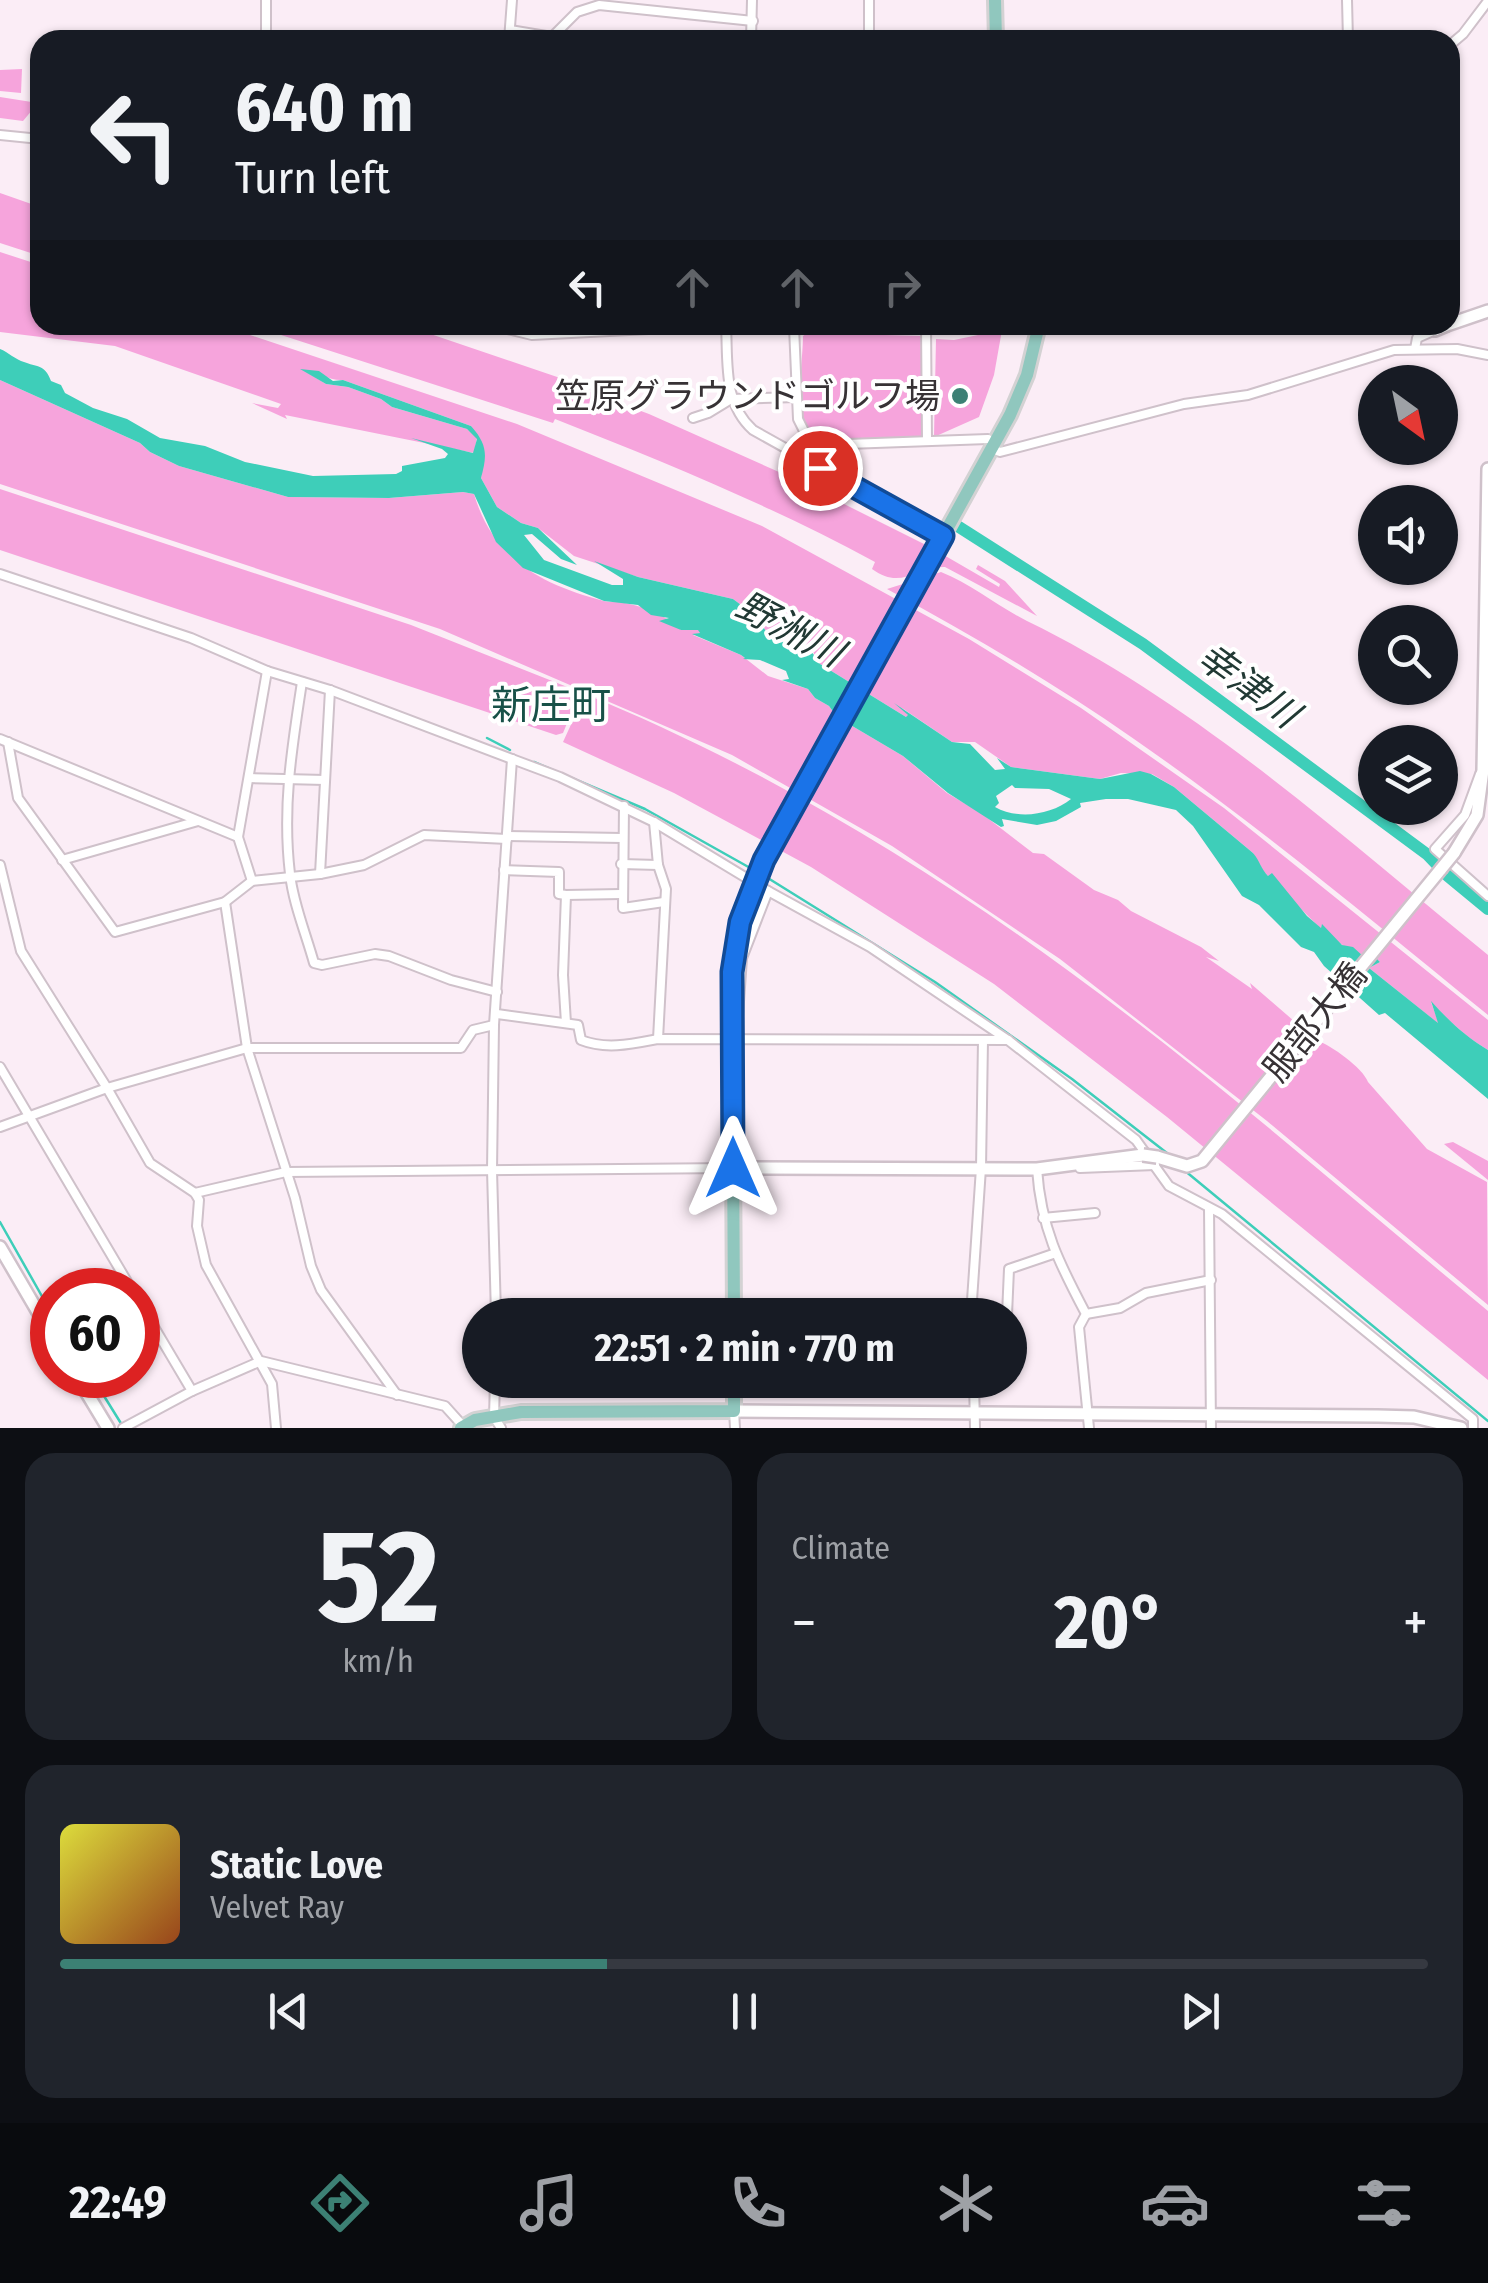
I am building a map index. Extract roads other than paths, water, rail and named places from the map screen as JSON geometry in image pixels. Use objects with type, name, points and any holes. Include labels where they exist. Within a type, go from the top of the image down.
[{"type":"main road","points":[[995,0],[996,30]]},
{"type":"main road","points":[[734,1298],[732,972],[748,896],[765,858],[1023,387],[1036,335]]},
{"type":"main road","points":[[462,1427],[495,1424],[521,1412],[734,1411],[734,1398]]},
{"type":"street","points":[[266,0],[266,30]]},
{"type":"street","points":[[510,30],[512,0]]},
{"type":"street","points":[[752,0],[752,30]]},
{"type":"street","points":[[869,30],[870,0]]},
{"type":"street","points":[[1347,0],[1348,30]]},
{"type":"street","points":[[1460,37],[1488,1]]},
{"type":"street","points":[[559,30],[577,12],[600,5],[753,21]]},
{"type":"street","points":[[0,135],[30,138]]},
{"type":"street","points":[[1460,321],[1488,311]]},
{"type":"street","points":[[727,335],[731,398],[743,421],[943,537]]},
{"type":"street","points":[[794,335],[800,429],[809,441],[990,444],[1000,452],[1184,404],[1248,395],[1394,350],[1458,349],[1488,355]]},
{"type":"street","points":[[924,335],[927,441]]},
{"type":"street","points":[[1415,349],[1417,338],[1424,335]]},
{"type":"street","points":[[693,418],[708,414],[731,398],[797,396]]},
{"type":"street","points":[[847,444],[847,480]]},
{"type":"street","name":"服部大橋","points":[[1156,1161],[1194,1166],[1204,1158],[1454,853],[1476,815],[1483,770],[1488,469]]},
{"type":"street","points":[[0,574],[191,638],[268,671],[330,690],[512,759],[624,806],[768,892],[870,947],[1008,1040],[1136,1140],[1156,1161],[1170,1186],[1222,1214],[1473,1420],[1472,1428]]},
{"type":"street","points":[[252,881],[238,837],[268,671]]},
{"type":"street","points":[[302,682],[286,780],[290,877],[314,963],[322,965],[375,954],[390,956],[451,980],[497,992]]},
{"type":"street","points":[[320,874],[330,690]]},
{"type":"street","points":[[4,741],[238,837]]},
{"type":"street","points":[[4,741],[18,798],[115,932],[225,902],[252,881],[364,865],[424,835],[622,838]]},
{"type":"street","points":[[496,1298],[494,1025],[512,759]]},
{"type":"street","points":[[1483,770],[1465,815],[1435,849],[1488,896]]},
{"type":"street","points":[[249,778],[325,780]]},
{"type":"street","points":[[624,806],[622,908],[664,902]]},
{"type":"street","points":[[62,860],[198,821]]},
{"type":"street","points":[[654,822],[658,865],[666,889],[658,1039]]},
{"type":"street","points":[[621,864],[658,865]]},
{"type":"street","points":[[0,865],[21,950],[150,1162],[199,1200],[197,1226],[206,1265],[272,1384],[276,1428]]},
{"type":"street","points":[[504,870],[559,872],[559,894],[620,894]]},
{"type":"street","points":[[732,1040],[738,1028],[742,958],[768,892]]},
{"type":"street","points":[[566,894],[566,1022]]},
{"type":"street","points":[[225,902],[247,1048],[321,1290],[397,1396]]},
{"type":"street","points":[[497,1014],[544,1023],[566,1022],[578,1025],[585,1042],[623,1045],[658,1039],[1008,1040]]},
{"type":"street","points":[[0,1127],[107,1088],[247,1048],[460,1048],[474,1030],[494,1025]]},
{"type":"street","points":[[972,1298],[981,1168],[983,1040]]},
{"type":"street","points":[[0,1067],[119,1268]]},
{"type":"street","points":[[196,1194],[286,1172],[1038,1169],[1143,1155],[1156,1161]]},
{"type":"street","points":[[1063,1166],[1068,1169],[1156,1161]]},
{"type":"street","points":[[1038,1169],[1043,1218],[1053,1254],[1086,1314]]},
{"type":"street","points":[[1209,1208],[1211,1428]]},
{"type":"street","points":[[1043,1218],[1095,1213]]},
{"type":"street","points":[[0,1247],[30,1298]]},
{"type":"street","points":[[1008,1298],[1009,1269],[1053,1254]]},
{"type":"street","points":[[1086,1314],[1120,1308],[1146,1292],[1211,1280]]},
{"type":"street","points":[[1086,1314],[1079,1327],[1089,1428]]},
{"type":"street","points":[[160,1337],[192,1391]]},
{"type":"street","points":[[123,1428],[261,1360],[445,1406],[462,1427]]},
{"type":"street","points":[[90,1398],[108,1428]]},
{"type":"street","points":[[494,1398],[495,1424]]},
{"type":"street","points":[[974,1398],[975,1428]]},
{"type":"street","points":[[735,1428],[734,1411],[1378,1416],[1453,1426]]},
{"type":"waterway","name":"幸津川","points":[[959,527],[1143,644],[1428,855],[1488,909]]},
{"type":"waterway","points":[[487,738],[510,750]]},
{"type":"waterway","points":[[534,762],[645,809],[752,869]]},
{"type":"waterway","points":[[763,875],[935,982],[1072,1079],[1172,1157]]},
{"type":"waterway","points":[[1184,1170],[1488,1421]]},
{"type":"waterway","points":[[0,1222],[30,1275]]},
{"type":"waterway","points":[[105,1398],[122,1425]]},
{"type":"place","name":"笠原グラウンドゴルフ場","points":[[960,396]]},
{"type":"district","name":"新庄町","points":[[551,705]]},
{"type":"water label","name":"野洲川","points":[[790,629]]}]
